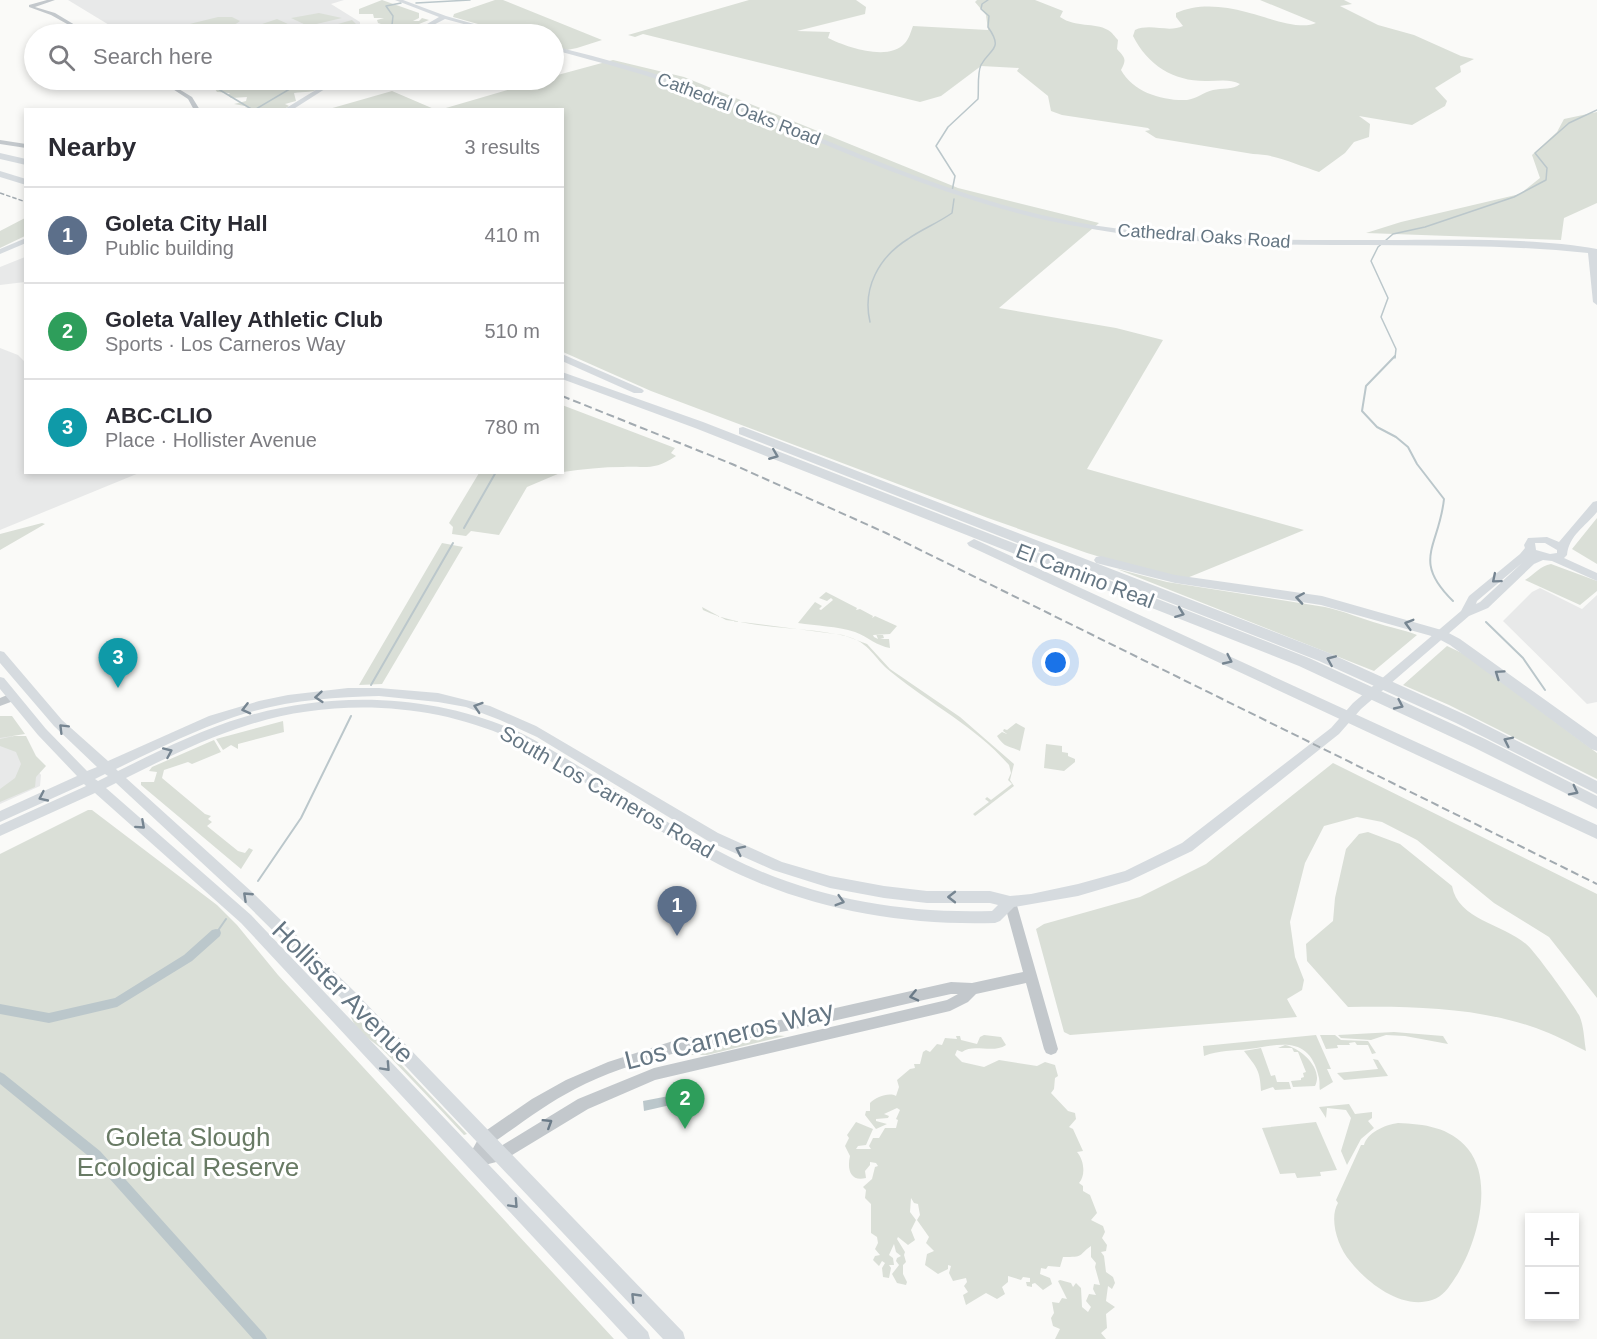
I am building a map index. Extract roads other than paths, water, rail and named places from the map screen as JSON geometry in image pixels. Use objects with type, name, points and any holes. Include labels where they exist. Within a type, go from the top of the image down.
[{"type":"highway","points":[[0,156],[24,162]]},
{"type":"highway","points":[[0,164],[24,170]]},
{"type":"highway","points":[[0,174],[24,181]]},
{"type":"highway","points":[[564,358],[638,391]]},
{"type":"highway","name":"El Camino Real","points":[[564,366],[638,391],[878,482],[1335,661],[1399,689],[1597,788]]},
{"type":"highway","name":"El Camino Real","points":[[564,376],[813,470],[1304,662],[1479,742],[1597,803]]},
{"type":"highway","points":[[813,470],[822,477],[895,507],[1351,711],[1597,832]]},
{"type":"highway","points":[[878,482],[1131,569],[1175,579],[1322,601],[1440,634],[1455,642],[1597,746]]},
{"type":"main road","points":[[398,0],[468,24]]},
{"type":"main road","points":[[432,24],[444,17]]},
{"type":"main road","points":[[432,24],[457,21]]},
{"type":"main road","name":"Cathedral Oaks Road","points":[[564,51],[681,84],[933,186],[1010,210],[1096,228],[1185,238],[1254,242],[1512,244],[1594,251]]},
{"type":"main road","points":[[289,108],[319,90]]},
{"type":"main road","points":[[0,252],[24,241]]},
{"type":"main road","points":[[0,257],[24,246]]},
{"type":"main road","points":[[1594,251],[1597,302]]},
{"type":"main road","points":[[1465,613],[1473,599],[1530,549],[1529,545],[1532,540],[1547,540],[1562,533],[1597,503]]},
{"type":"main road","points":[[1560,553],[1567,538],[1590,517],[1597,503]]},
{"type":"main road","points":[[1547,540],[1560,553],[1597,577]]},
{"type":"main road","points":[[1530,549],[1542,556]]},
{"type":"main road","points":[[1465,613],[1484,605],[1530,562],[1542,556],[1560,553],[1597,572]]},
{"type":"main road","name":"South Los Carneros Road","points":[[0,831],[110,773],[179,733],[233,713],[276,702],[374,693],[441,698],[467,704],[516,721],[713,837],[778,867],[830,882],[884,892],[927,897],[990,897],[1010,902],[1078,890],[1129,875],[1163,860],[1209,831],[1335,731],[1351,711],[1465,613]]},
{"type":"main road","name":"Hollister Avenue","points":[[0,655],[58,723],[301,948],[676,1339]]},
{"type":"main road","name":"Hollister Avenue","points":[[0,681],[6,700],[92,782],[246,919],[641,1339]]},
{"type":"main road","name":"South Los Carneros Road","points":[[110,773],[239,723],[289,711],[398,705],[445,713],[481,722],[504,731],[531,744],[703,848],[738,867],[787,886],[870,909],[945,919],[995,917],[1010,902]]},
{"type":"main road","name":"South Los Carneros Road","points":[[0,817],[92,782]]},
{"type":"street","points":[[53,0],[31,7],[54,14],[71,24]]},
{"type":"street","points":[[178,90],[190,98],[196,108]]},
{"type":"street","points":[[0,142],[24,146]]},
{"type":"street","points":[[1010,902],[1051,1049]]},
{"type":"street","name":"Los Carneros Way","points":[[473,1161],[486,1139],[537,1104],[572,1084],[608,1068],[673,1047],[800,1022],[951,988],[972,989],[1031,976]]},
{"type":"street","name":"Los Carneros Way","points":[[473,1161],[499,1155],[582,1104],[654,1074],[950,1005],[963,998],[972,989]]},
{"type":"street","points":[[800,1022],[805,1040]]},
{"type":"waterway","points":[[416,3],[470,0]]},
{"type":"waterway","points":[[952,191],[955,176],[936,146],[948,127],[978,99],[980,68],[995,45],[995,40],[988,27],[989,16],[981,9],[982,4],[988,0]]},
{"type":"waterway","points":[[392,24],[393,16],[386,6],[401,3]]},
{"type":"waterway","points":[[220,90],[250,108]]},
{"type":"waterway","points":[[257,108],[288,90]]},
{"type":"waterway","points":[[1395,358],[1396,349],[1381,317],[1388,298],[1371,261],[1378,247],[1393,234],[1425,227],[1514,197],[1546,180],[1547,168],[1535,153],[1569,123],[1597,110]]},
{"type":"waterway","points":[[870,322],[868,297],[875,274],[881,264],[898,246],[913,235],[952,213],[954,199]]},
{"type":"waterway","points":[[1395,356],[1366,386],[1362,411],[1377,427],[1396,437],[1408,447],[1417,464],[1444,499],[1430,563],[1433,575],[1440,587],[1453,601]]},
{"type":"waterway","points":[[464,528],[495,474]]},
{"type":"waterway","points":[[371,685],[453,543]]},
{"type":"waterway","points":[[1486,622],[1523,658],[1545,690]]},
{"type":"waterway","points":[[258,881],[301,818],[351,716]]},
{"type":"waterway","points":[[217,932],[226,919]]},
{"type":"waterway","points":[[0,1009],[49,1018],[117,1002],[188,958],[216,933]]},
{"type":"waterway","points":[[0,1077],[96,1155],[261,1339]]},
{"type":"railway","points":[[0,193],[24,201]]},
{"type":"railway","points":[[564,397],[732,464],[886,533],[1597,884]]},
{"type":"place","name":"ABC-CLIO","points":[[118,688]]},
{"type":"place","name":"Goleta City Hall","points":[[677,936]]},
{"type":"place","name":"Goleta Valley Athletic Club","points":[[685,1129]]},
{"type":"park label","name":"Goleta Slough Ecological Reserve","points":[[188,1152]]}]
